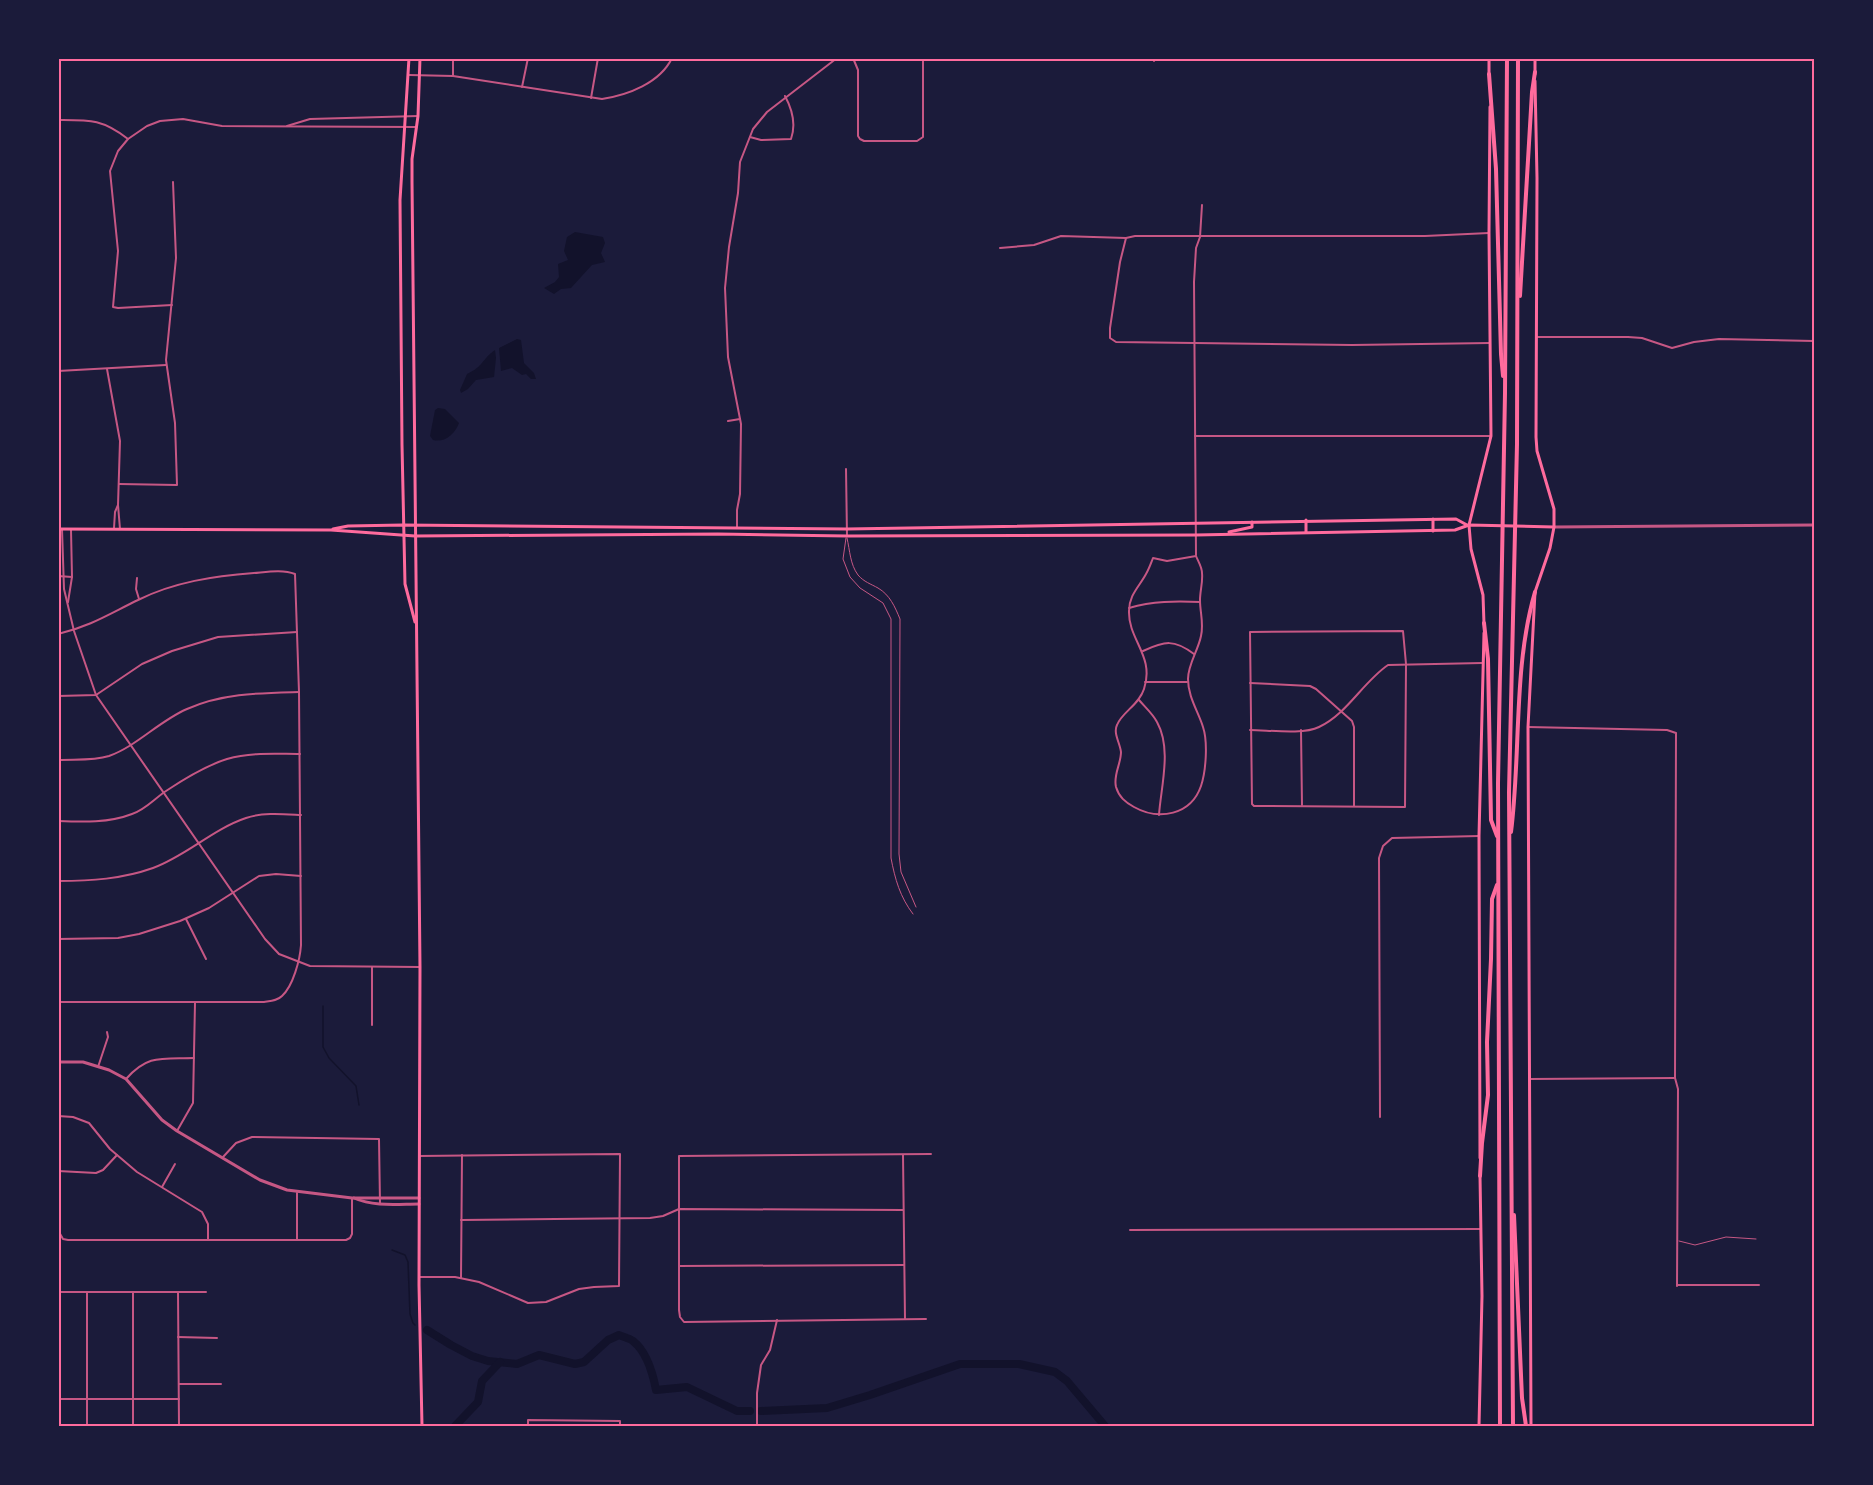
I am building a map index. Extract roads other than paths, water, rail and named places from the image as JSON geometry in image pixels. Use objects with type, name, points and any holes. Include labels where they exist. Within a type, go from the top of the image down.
[{"type":"highway","points":[[1500,1426],[1498,838],[1506,393],[1507,58]]},
{"type":"highway","points":[[1513,1426],[1509,732],[1516,495],[1518,58]]},
{"type":"highway","points":[[1518,318],[1535,72]]},
{"type":"highway","points":[[1489,74],[1497,180],[1501,354],[1506,393]]},
{"type":"highway","points":[[1509,847],[1516,780],[1523,660],[1531,605],[1536,592]]},
{"type":"highway","points":[[1484,623],[1488,659],[1491,820],[1492,828],[1498,838]]},
{"type":"highway","points":[[1480,1176],[1488,1095],[1486,1042],[1492,899],[1498,882]]},
{"type":"highway","points":[[1511,1194],[1515,1228],[1522,1398],[1526,1426]]},
{"type":"main road","points":[[409,58],[400,200],[403,535],[405,584],[416,627]]},
{"type":"main road","points":[[420,58],[418,116],[412,159],[422,1426]]},
{"type":"main road","points":[[1479,1426],[1482,1296],[1479,836],[1484,623],[1483,595],[1471,549],[1468,525],[1491,436],[1489,58]]},
{"type":"main road","points":[[1531,1426],[1528,728],[1536,592],[1554,527],[1554,509],[1536,444],[1538,178],[1535,58]]},
{"type":"main road","points":[[331,530],[348,526],[403,525],[847,529],[1433,519],[1456,519],[1468,525]]},
{"type":"main road","points":[[1433,519],[1433,531]]},
{"type":"main road","points":[[1306,520],[1306,532]]},
{"type":"main road","points":[[1218,534],[1249,529],[1252,527],[1252,522]]},
{"type":"main road","points":[[60,529],[331,530],[415,536],[847,537],[1433,531],[1455,530],[1468,525],[1554,527]]},
{"type":"main road","points":[[585,535],[586,527]]},
{"type":"main road","points":[[962,536],[963,527]]},
{"type":"main road","points":[[681,528],[681,536]]},
{"type":"main road","points":[[737,528],[738,535]]},
{"type":"street","points":[[453,58],[453,76]]},
{"type":"street","points":[[522,87],[528,58]]},
{"type":"street","points":[[591,98],[598,58]]},
{"type":"street","points":[[409,75],[453,76],[602,99],[616,97],[640,87],[660,75],[672,58]]},
{"type":"street","points":[[737,528],[740,494],[740,419],[726,344],[725,278],[738,200],[740,162],[750,137],[767,112],[837,58]]},
{"type":"street","points":[[854,58],[858,70],[858,136],[860,140],[918,141],[923,135],[923,58]]},
{"type":"street","points":[[750,137],[761,140],[791,139],[793,135],[792,116],[785,96]]},
{"type":"street","points":[[284,126],[310,119],[418,116]]},
{"type":"street","points":[[373,117],[373,127]]},
{"type":"street","points":[[172,305],[118,308],[113,306],[118,251],[110,171],[118,151],[128,139],[147,126],[173,119],[222,126],[416,127]]},
{"type":"street","points":[[58,120],[102,122],[128,139]]},
{"type":"street","points":[[119,484],[177,485],[175,423],[166,365],[176,258],[173,183]]},
{"type":"street","points":[[1196,556],[1167,561],[1154,558],[1146,575],[1132,594],[1129,609],[1132,631],[1146,658],[1145,688],[1139,700],[1117,725],[1116,733],[1121,755],[1115,780],[1120,797],[1127,803],[1139,810],[1159,815],[1175,813],[1185,808],[1197,795],[1202,784],[1206,745],[1205,734],[1188,682],[1189,669],[1201,638],[1203,621],[1200,602],[1202,571],[1196,556],[1194,279],[1202,205]]},
{"type":"street","points":[[1000,248],[1034,245],[1061,236],[1126,238],[1135,236],[1425,236],[1489,233]]},
{"type":"street","points":[[58,236],[58,249]]},
{"type":"street","points":[[1126,238],[1113,301],[1110,338],[1116,342],[1355,345],[1490,343]]},
{"type":"street","points":[[1537,337],[1642,338],[1666,347],[1676,348],[1694,342],[1712,340],[1815,341]]},
{"type":"street","points":[[58,371],[166,365]]},
{"type":"street","points":[[107,369],[120,441],[118,505],[120,529]]},
{"type":"street","points":[[728,421],[740,419]]},
{"type":"street","points":[[1195,436],[1491,436]]},
{"type":"street","points":[[846,469],[847,537]]},
{"type":"street","points":[[114,529],[115,512],[118,505]]},
{"type":"street","points":[[1554,527],[1815,525]]},
{"type":"street","points":[[60,529],[61,576],[74,630],[96,695],[265,939],[279,954],[310,966],[420,967]]},
{"type":"street","points":[[68,602],[72,577],[71,529]]},
{"type":"street","points":[[58,634],[88,626],[139,599],[174,586],[218,575],[295,574],[301,815],[299,963],[283,995],[275,1001],[58,1002]]},
{"type":"street","points":[[61,576],[72,577]]},
{"type":"street","points":[[137,578],[136,589],[139,599]]},
{"type":"street","points":[[1129,609],[1164,601],[1200,602]]},
{"type":"street","points":[[1403,631],[1406,664],[1405,807],[1260,807],[1251,804],[1250,632],[1403,631]]},
{"type":"street","points":[[58,696],[96,695],[142,664],[172,651],[218,637],[297,632]]},
{"type":"street","points":[[1143,651],[1159,644],[1171,643],[1183,646],[1194,654]]},
{"type":"street","points":[[1250,730],[1301,730],[1319,727],[1342,711],[1388,665],[1482,663]]},
{"type":"street","points":[[1145,682],[1188,682]]},
{"type":"street","points":[[1250,683],[1316,688],[1352,721],[1354,727],[1354,806]]},
{"type":"street","points":[[58,760],[98,758],[120,751],[162,722],[210,700],[232,696],[299,692]]},
{"type":"street","points":[[1139,700],[1157,721],[1161,733],[1164,753],[1159,815]]},
{"type":"street","points":[[1528,728],[1666,730],[1676,733],[1677,1285],[1759,1285]]},
{"type":"street","points":[[1301,730],[1302,807]]},
{"type":"street","points":[[58,821],[89,822],[131,815],[145,808],[198,771],[224,760],[258,753],[300,754]]},
{"type":"street","points":[[58,881],[100,880],[135,873],[155,867],[200,844],[229,825],[248,817],[276,813],[301,815]]},
{"type":"street","points":[[1380,1117],[1380,858],[1383,846],[1392,838],[1479,836]]},
{"type":"street","points":[[58,939],[118,938],[139,934],[186,919],[209,908],[259,876],[276,874],[301,876]]},
{"type":"street","points":[[186,919],[206,959]]},
{"type":"street","points":[[372,967],[372,1024]]},
{"type":"street","points":[[177,1131],[193,1102],[195,1002]]},
{"type":"street","points":[[99,1067],[108,1037],[107,1032]]},
{"type":"street","points":[[126,1079],[136,1068],[154,1059],[194,1058]]},
{"type":"street","points":[[58,1062],[83,1062],[126,1079],[162,1120],[260,1180],[297,1193],[352,1198],[419,1198]]},
{"type":"street","points":[[1529,1079],[1675,1078]]},
{"type":"street","points":[[58,1116],[73,1117],[89,1123],[117,1155],[137,1172],[202,1212],[208,1224],[208,1239]]},
{"type":"street","points":[[223,1158],[236,1143],[252,1137],[379,1139],[380,1204]]},
{"type":"street","points":[[419,1156],[620,1154],[619,1286],[579,1289],[546,1302],[528,1303],[479,1282],[461,1278],[420,1277]]},
{"type":"street","points":[[926,1319],[684,1322],[679,1310],[679,1156],[931,1154]]},
{"type":"street","points":[[58,1171],[96,1173],[103,1170],[117,1155]]},
{"type":"street","points":[[461,1278],[462,1155]]},
{"type":"street","points":[[903,1155],[905,1319]]},
{"type":"street","points":[[162,1187],[175,1164]]},
{"type":"street","points":[[58,1182],[59,1232],[63,1239],[346,1240],[352,1234],[352,1198]]},
{"type":"street","points":[[297,1193],[297,1240]]},
{"type":"street","points":[[352,1198],[363,1203],[419,1204]]},
{"type":"street","points":[[461,1220],[650,1218],[663,1216],[679,1209],[903,1210]]},
{"type":"street","points":[[1130,1230],[1481,1229]]},
{"type":"street","points":[[679,1266],[904,1265]]},
{"type":"street","points":[[58,1292],[206,1292]]},
{"type":"street","points":[[87,1292],[87,1426]]},
{"type":"street","points":[[133,1292],[133,1426]]},
{"type":"street","points":[[178,1292],[179,1426]]},
{"type":"street","points":[[757,1426],[757,1393],[761,1365],[770,1350],[777,1320]]},
{"type":"street","points":[[178,1337],[217,1338]]},
{"type":"street","points":[[178,1384],[221,1384]]},
{"type":"street","points":[[58,1399],[178,1399]]},
{"type":"street","points":[[528,1426],[528,1420],[620,1421],[620,1426]]},
{"type":"lane","points":[[847,537],[850,555],[857,573],[863,580],[885,594],[895,606],[900,619],[899,854],[901,872],[916,907]]},
{"type":"lane","points":[[847,537],[843,549],[846,570],[860,588],[883,603],[891,619],[891,858],[895,878],[913,914]]},
{"type":"lane","points":[[1678,1241],[1695,1245],[1726,1237],[1756,1239]]},
{"type":"waterway","points":[[323,1006],[323,1047],[329,1058],[356,1086],[359,1105]]},
{"type":"waterway","points":[[392,1250],[405,1255],[408,1262],[410,1314],[415,1325]]},
{"type":"waterway","points":[[427,1330],[472,1356],[488,1361],[517,1364],[539,1355],[575,1364],[584,1362],[608,1340],[619,1335],[633,1341],[642,1351],[651,1370],[656,1390],[687,1387],[737,1411],[750,1411]]},
{"type":"waterway","points":[[455,1426],[478,1402],[482,1381],[500,1362]]},
{"type":"waterway","points":[[761,1411],[827,1408],[960,1364],[1019,1364],[1055,1372],[1067,1381],[1105,1426]]}]
